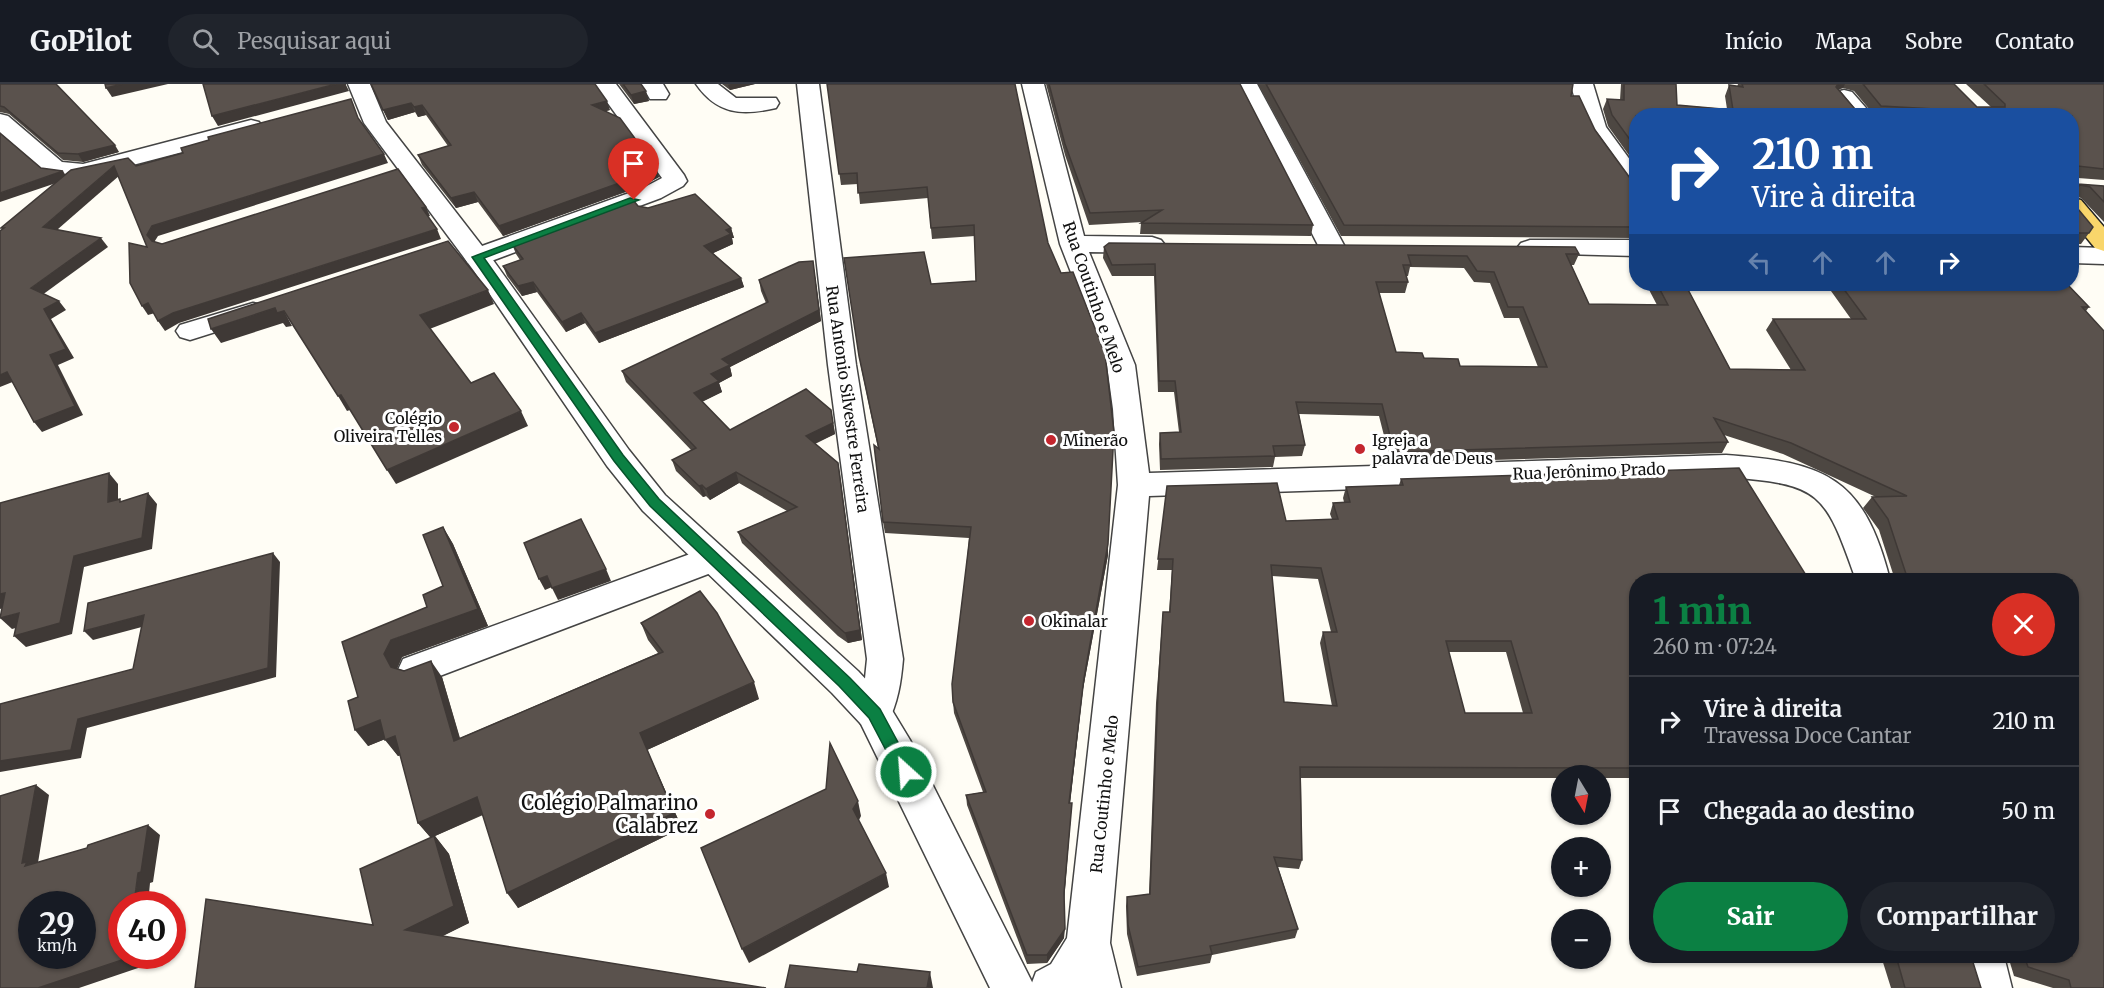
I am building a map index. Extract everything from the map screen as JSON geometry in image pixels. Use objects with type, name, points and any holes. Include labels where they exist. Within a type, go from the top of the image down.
[{"type":"main road","points":[[2079,200],[2104,243]]},
{"type":"street","points":[[468,253],[652,193],[675,181],[668,166],[636,129],[605,84]]},
{"type":"street","points":[[707,84],[718,99],[727,105],[768,103]]},
{"type":"street","name":"Rua Antonio Silvestre Ferreira","points":[[808,84],[842,365],[885,659],[882,688],[874,713]]},
{"type":"street","name":"Rua Coutinho e Melo","points":[[1033,84],[1073,244],[1120,365],[1128,409],[1134,485],[1088,943],[1099,988]]},
{"type":"street","points":[[1246,84],[1332,247]]},
{"type":"street","points":[[1582,84],[1587,111],[1596,131],[1629,174]]},
{"type":"street","points":[[354,95],[375,123],[397,169],[468,253],[618,458],[654,503],[845,682],[874,713],[896,752],[1013,988]]},
{"type":"street","points":[[1844,98],[1854,108]]},
{"type":"street","points":[[0,121],[56,169],[67,171],[101,167],[272,122]]},
{"type":"street","points":[[468,253],[560,237],[699,193]]},
{"type":"street","points":[[1073,244],[1179,245]]},
{"type":"street","points":[[1508,248],[1629,248]]},
{"type":"street","points":[[2079,255],[2104,256]]},
{"type":"street","points":[[190,331],[279,302]]},
{"type":"street","name":"Rua Jerônimo Prado","points":[[1134,485],[1726,466],[1778,470],[1809,477],[1824,487],[1845,508],[1860,538],[1871,573]]},
{"type":"street","points":[[416,670],[712,559]]},
{"type":"street","name":"Rua Coutinho e Melo","points":[[1052,988],[1067,980],[1088,943]]},
{"type":"street","points":[[1984,963],[1990,988]]},
{"type":"building","points":[[0,84],[56,84],[115,145],[78,154],[58,153],[0,106]]},
{"type":"building","points":[[105,84],[122,84],[106,88]]},
{"type":"building","points":[[203,84],[336,84],[212,116]]},
{"type":"building","points":[[371,84],[595,84],[607,101],[592,105],[620,118],[656,167],[639,176],[499,226],[474,192],[451,198],[418,155],[451,145],[422,105],[414,107],[411,103],[383,110]]},
{"type":"building","points":[[623,84],[641,84],[646,91],[631,95]]},
{"type":"building","points":[[827,84],[1015,84],[1048,243],[1061,273],[1073,272],[1105,354],[1114,432],[1108,544],[1084,678],[1069,803],[1072,803],[1064,893],[1065,929],[1047,955],[1027,955],[966,795],[986,792],[953,702],[952,684],[971,527],[883,522],[874,445],[879,449],[859,356],[844,258],[924,252],[931,284],[976,281],[974,225],[931,228],[927,187],[858,193],[857,173],[839,174]]},
{"type":"building","points":[[1049,84],[1240,84],[1313,225],[1141,223],[1162,210],[1090,213],[1065,144]]},
{"type":"building","points":[[1266,84],[1573,84],[1571,96],[1579,96],[1595,130],[1629,177],[1629,227],[1344,225]]},
{"type":"building","points":[[1624,84],[1676,84],[1677,105],[1711,108],[1629,108],[1629,138],[1612,115],[1607,99],[1624,100]]},
{"type":"building","points":[[1742,84],[1838,84],[1836,87],[1854,108],[1733,108],[1729,85],[1743,87]]},
{"type":"building","points":[[1863,84],[1954,84],[1977,107],[2005,107],[2005,104],[1984,84],[2104,84],[2104,169],[2079,166],[2079,108],[1917,108],[1881,106]]},
{"type":"building","points":[[351,99],[358,118],[384,154],[152,226],[147,235],[152,241],[162,244],[398,169],[426,207],[422,208],[437,229],[173,313],[158,321],[148,303],[142,306],[130,283],[129,243],[147,247],[114,166],[43,227],[101,238],[31,288],[59,301],[44,309],[66,349],[50,355],[75,406],[34,422],[7,372],[0,375],[0,231],[4,228],[1,228],[71,170],[128,158],[136,166],[183,153],[181,148],[209,140],[208,137]]},
{"type":"building","points":[[0,133],[41,168],[63,171],[0,193]]},
{"type":"building","points":[[2080,185],[2104,186],[2104,202],[2090,187]]},
{"type":"building","points":[[695,194],[731,228],[726,230],[731,234],[704,246],[741,278],[595,333],[581,313],[562,322],[533,282],[518,286],[503,266],[523,259],[512,244],[633,200],[638,206],[648,208]]},
{"type":"building","points":[[2079,210],[2093,227],[2089,233],[2079,233]]},
{"type":"building","points":[[448,241],[488,290],[420,315],[471,383],[494,373],[521,411],[387,470],[341,395],[338,396],[284,311],[277,313],[275,308],[211,329],[208,319]]},
{"type":"building","points":[[1109,243],[1575,247],[1579,254],[1566,254],[1589,304],[1668,305],[1661,291],[1689,291],[1730,369],[1805,370],[1773,319],[1866,319],[1845,291],[2074,291],[2089,307],[2082,307],[2104,331],[2104,988],[2071,988],[2069,980],[2028,967],[2027,963],[2079,963],[2079,573],[1906,573],[1888,519],[1872,497],[1907,496],[1791,443],[1714,418],[1728,442],[1394,452],[1382,404],[1296,402],[1305,445],[1273,446],[1275,456],[1161,459],[1160,433],[1181,432],[1175,381],[1159,381],[1155,264],[1112,265],[1104,247]],"holes":[[[1408,255],[1467,256],[1477,271],[1494,272],[1508,307],[1523,307],[1547,367],[1460,366],[1458,359],[1424,358],[1422,353],[1396,352],[1376,282],[1408,282],[1403,265],[1411,265]]]},
{"type":"building","points":[[813,261],[819,310],[722,359],[730,365],[711,374],[719,381],[694,393],[730,430],[806,389],[831,410],[833,423],[806,436],[838,463],[860,630],[845,633],[738,532],[797,507],[736,472],[706,489],[702,485],[699,486],[672,460],[696,448],[622,371],[768,302],[759,280],[799,262]]},
{"type":"building","points":[[1739,468],[1805,573],[1629,573],[1629,768],[1611,768],[1611,765],[1551,765],[1551,768],[1300,767],[1302,860],[1274,857],[1298,929],[1210,946],[1212,954],[1138,967],[1128,925],[1127,897],[1150,894],[1163,612],[1170,612],[1173,559],[1158,559],[1167,486],[1277,483],[1286,521],[1338,519],[1333,503],[1350,502],[1346,487],[1403,485],[1401,479]],"holes":[[[1271,565],[1321,568],[1337,632],[1323,632],[1337,706],[1284,702]],[[1446,641],[1511,641],[1532,713],[1465,713]]]},
{"type":"building","points":[[109,473],[108,502],[120,499],[120,502],[148,493],[142,538],[74,556],[60,623],[14,636],[19,613],[0,618],[5,593],[0,594],[0,503]]},
{"type":"building","points":[[581,519],[606,569],[552,588],[547,576],[539,579],[524,543]]},
{"type":"building","points":[[443,527],[478,609],[391,640],[384,654],[391,667],[404,671],[431,661],[454,741],[663,652],[641,623],[700,591],[717,613],[754,682],[640,733],[674,813],[507,893],[477,797],[418,823],[395,736],[385,740],[380,720],[355,730],[348,701],[358,697],[342,642],[427,607],[423,595],[443,586],[423,535]]},
{"type":"building","points":[[273,553],[268,668],[78,719],[71,750],[0,761],[0,704],[133,669],[144,615],[84,631],[88,603]]},
{"type":"building","points":[[830,743],[858,801],[853,809],[886,873],[742,949],[701,848],[826,789]]},
{"type":"building","points":[[36,785],[22,863],[27,862],[25,866],[87,848],[88,845],[148,825],[136,891],[108,891],[108,965],[96,969],[96,891],[18,891],[18,969],[95,969],[38,988],[0,988],[0,796]]},
{"type":"building","points":[[434,836],[454,906],[405,930],[766,988],[195,988],[206,899],[373,925],[360,869]]},
{"type":"building","points":[[1898,963],[1973,963],[1981,988],[1905,988]]},
{"type":"building","points":[[859,964],[930,972],[927,988],[785,988],[790,965],[857,972]]},
{"type":"place","name":"Colégio Oliveira Telles","points":[[454,427]]},
{"type":"place","name":"Minerão","points":[[1051,440]]},
{"type":"place","name":"Igreja a palavra de Deus","points":[[1360,449]]},
{"type":"place","name":"Okinalar","points":[[1029,621]]},
{"type":"place","name":"Colégio Palmarino Calabrez","points":[[710,814]]},
{"type":"route","points":[[634,200],[477,257],[618,458],[654,503],[845,682],[874,713],[906,772]]}]
